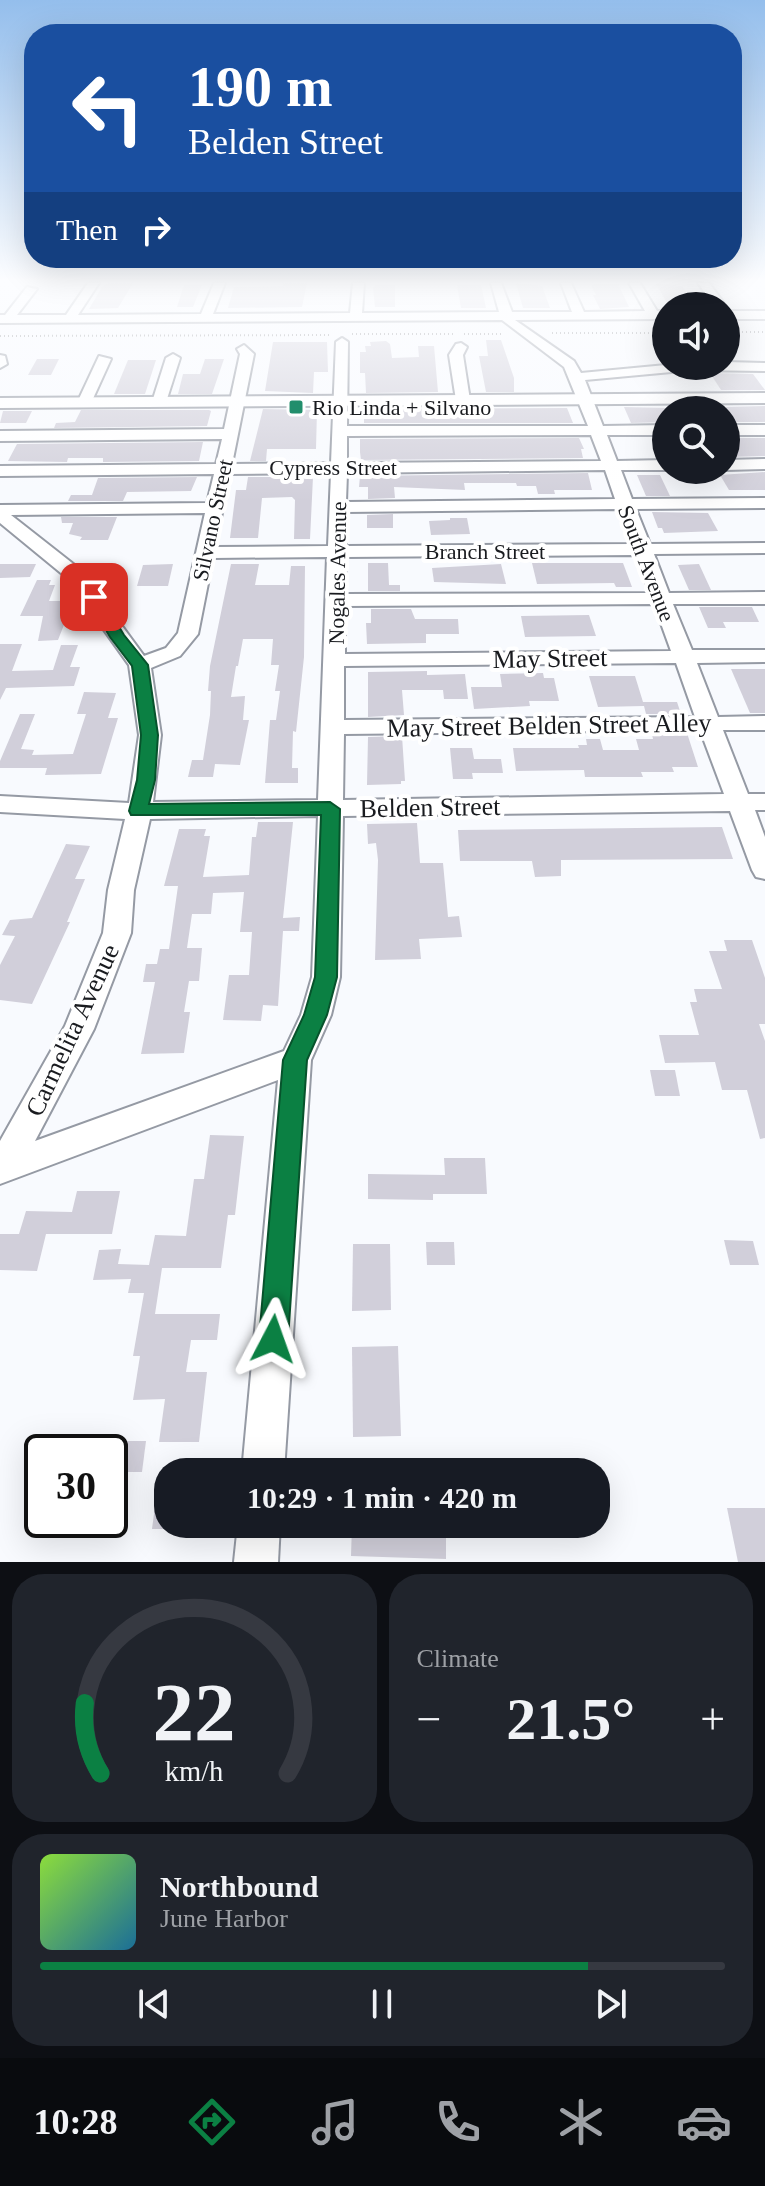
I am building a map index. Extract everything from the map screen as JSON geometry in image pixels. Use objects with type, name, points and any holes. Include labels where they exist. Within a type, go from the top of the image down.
[{"type":"main road","points":[[0,403],[50,406],[159,402],[765,398]]},
{"type":"street","name":"Silvano Street","points":[[140,665],[173,652],[188,634],[247,356]]},
{"type":"street","name":"Nogales Avenue","points":[[295,1060],[316,1015],[326,977],[341,401],[334,380],[337,356]]},
{"type":"street","points":[[456,356],[463,400]]},
{"type":"street","name":"South Avenue","points":[[557,356],[569,364],[577,377],[765,870]]},
{"type":"street","points":[[159,402],[173,358]]},
{"type":"street","points":[[84,403],[104,359]]},
{"type":"street","points":[[577,377],[693,366],[765,367]]},
{"type":"street","points":[[340,431],[652,430]]},
{"type":"street","points":[[740,430],[765,430]]},
{"type":"street","points":[[0,436],[229,434]]},
{"type":"street","points":[[740,465],[765,464]]},
{"type":"street","name":"Cypress Street","points":[[0,471],[652,465]]},
{"type":"street","points":[[338,507],[765,503]]},
{"type":"street","points":[[0,513],[214,508]]},
{"type":"street","name":"Carmelita Avenue","points":[[0,513],[74,574],[140,665],[150,735],[146,780],[121,890],[117,933],[100,980],[66,1054],[2,1169]]},
{"type":"street","name":"Branch Street","points":[[205,553],[765,548]]},
{"type":"street","points":[[335,600],[765,598]]},
{"type":"street","name":"May Street","points":[[334,660],[765,656]]},
{"type":"street","name":"May Street Belden Street Alley","points":[[333,727],[765,723]]},
{"type":"street","name":"Belden Street","points":[[0,804],[138,811],[765,802]]},
{"type":"street","points":[[2,1169],[295,1060],[264,1458]]},
{"type":"street","points":[[256,1562],[258,1538]]},
{"type":"building","points":[[271,356],[327,356],[328,372],[314,372],[313,393],[265,391]]},
{"type":"building","points":[[360,356],[435,356],[438,392],[366,393],[365,373],[360,373]]},
{"type":"building","points":[[479,356],[506,356],[514,378],[514,392],[486,392]]},
{"type":"building","points":[[37,359],[59,359],[51,375],[28,375]]},
{"type":"building","points":[[205,359],[224,359],[212,394],[178,394],[183,374],[200,374]]},
{"type":"building","points":[[128,360],[156,360],[145,394],[114,394]]},
{"type":"building","points":[[740,374],[753,374],[765,390],[721,390],[715,380],[740,380]]},
{"type":"building","points":[[765,406],[765,422],[740,422],[740,407]]},
{"type":"building","points":[[624,407],[652,408],[652,422],[631,423]]},
{"type":"building","points":[[567,408],[573,423],[364,423],[364,409]]},
{"type":"building","points":[[263,409],[317,410],[316,449],[267,449],[266,461],[250,461]]},
{"type":"building","points":[[81,410],[211,411],[207,426],[54,428],[56,423],[75,422]]},
{"type":"building","points":[[3,411],[32,411],[26,423],[0,423]]},
{"type":"building","points":[[579,438],[584,449],[581,449],[583,458],[361,460],[360,452],[360,439]]},
{"type":"building","points":[[740,438],[765,438],[765,456],[740,457]]},
{"type":"building","points":[[203,442],[199,461],[103,462],[103,458],[68,458],[67,462],[8,461],[17,444]]},
{"type":"building","points":[[765,472],[765,490],[729,490],[725,484],[740,484],[740,474]]},
{"type":"building","points":[[588,473],[592,490],[554,490],[555,494],[538,494],[536,486],[517,486],[516,483],[464,483],[465,490],[394,487],[395,498],[368,499],[368,487],[359,487],[360,476]]},
{"type":"building","points":[[637,475],[652,475],[652,484],[664,484],[670,496],[646,496]]},
{"type":"building","points":[[197,477],[191,491],[127,492],[123,501],[68,501],[71,495],[92,495],[98,478]]},
{"type":"building","points":[[248,477],[313,477],[310,539],[294,539],[295,500],[292,497],[262,498],[258,538],[230,538],[236,490],[246,490]]},
{"type":"building","points":[[652,512],[708,513],[718,531],[664,533],[662,528],[658,528]]},
{"type":"building","points":[[393,514],[393,528],[367,528],[367,515]]},
{"type":"building","points":[[61,517],[117,517],[108,540],[80,540],[82,537],[69,534],[73,523],[62,523]]},
{"type":"building","points":[[467,518],[470,534],[431,535],[429,521]]},
{"type":"building","points":[[368,563],[388,563],[389,585],[400,585],[400,591],[368,591]]},
{"type":"building","points":[[532,563],[623,563],[632,587],[616,587],[614,583],[537,584]]},
{"type":"building","points":[[0,564],[36,564],[30,577],[0,578]]},
{"type":"building","points":[[173,564],[168,586],[137,586],[143,565]]},
{"type":"building","points":[[231,564],[259,564],[255,585],[289,585],[291,566],[305,566],[304,657],[296,732],[293,731],[292,768],[298,768],[298,783],[265,783],[270,720],[276,720],[280,691],[275,691],[279,665],[271,665],[273,639],[243,639],[231,697],[245,696],[243,720],[249,720],[240,765],[215,764],[213,777],[188,777],[192,760],[203,760],[210,715],[210,666]]},
{"type":"building","points":[[501,564],[506,584],[434,582],[432,568]]},
{"type":"building","points":[[699,564],[711,590],[689,590],[678,565]]},
{"type":"building","points":[[37,580],[51,580],[49,585],[55,585],[49,601],[65,601],[62,607],[71,607],[58,640],[38,641],[43,616],[20,616]]},
{"type":"building","points":[[699,607],[752,607],[759,622],[723,622],[726,628],[708,628]]},
{"type":"building","points":[[371,609],[411,609],[415,619],[458,619],[459,634],[426,634],[426,643],[367,644],[366,623],[371,623]]},
{"type":"building","points":[[589,615],[596,636],[525,637],[521,616]]},
{"type":"building","points":[[0,644],[22,644],[12,671],[53,670],[61,645],[78,645],[70,667],[80,667],[74,686],[6,688],[0,700]]},
{"type":"building","points":[[731,669],[765,669],[765,713],[750,713]]},
{"type":"building","points":[[427,671],[427,675],[465,674],[468,699],[444,699],[443,690],[402,690],[404,715],[368,717],[368,672]]},
{"type":"building","points":[[543,673],[544,678],[554,678],[559,701],[529,701],[530,706],[474,709],[471,687],[502,687],[500,674]]},
{"type":"building","points":[[589,676],[635,676],[643,702],[677,702],[681,714],[646,714],[644,706],[598,707]]},
{"type":"building","points":[[84,692],[116,693],[108,718],[118,718],[101,774],[45,775],[47,768],[0,768],[0,761],[20,714],[35,714],[21,749],[34,750],[32,755],[73,754],[86,714],[77,714]]},
{"type":"building","points":[[687,733],[698,767],[672,767],[674,772],[641,772],[643,777],[585,777],[584,770],[516,771],[513,748],[579,748],[578,745],[587,745],[586,739],[600,739],[603,750],[639,750],[636,739],[653,739],[652,734]]},
{"type":"building","points":[[402,736],[405,781],[401,784],[367,785],[368,737]]},
{"type":"building","points":[[450,748],[472,748],[474,759],[501,759],[503,773],[472,773],[473,779],[453,779]]},
{"type":"building","points":[[258,822],[293,822],[283,918],[300,917],[299,931],[283,931],[278,1006],[263,1005],[261,1021],[223,1020],[229,975],[249,975],[252,932],[240,932],[244,892],[213,893],[211,914],[192,914],[187,948],[202,948],[199,981],[189,981],[184,1012],[190,1012],[184,1053],[141,1054],[155,982],[143,982],[146,964],[157,964],[160,949],[169,949],[178,886],[164,886],[179,829],[206,829],[204,836],[210,836],[203,877],[249,875],[252,837],[256,837]]},
{"type":"building","points":[[417,823],[420,863],[443,863],[448,917],[459,916],[462,937],[419,939],[421,959],[375,960],[378,860],[376,843],[368,844],[367,824]]},
{"type":"building","points":[[722,827],[733,859],[561,860],[561,876],[535,877],[532,861],[460,861],[458,830]]},
{"type":"building","points":[[66,844],[90,846],[75,879],[85,879],[67,922],[70,922],[32,1004],[0,1000],[0,965],[15,936],[2,935],[10,920],[32,918]]},
{"type":"building","points":[[724,940],[752,940],[765,978],[765,1024],[759,1024],[765,1041],[765,1138],[760,1139],[747,1090],[722,1090],[715,1062],[665,1063],[659,1035],[699,1035],[690,1002],[697,1002],[694,989],[722,989],[709,951],[727,951]]},
{"type":"building","points":[[650,1070],[675,1070],[680,1096],[655,1096]]},
{"type":"building","points":[[210,1135],[244,1136],[235,1215],[228,1215],[221,1268],[162,1268],[155,1314],[220,1314],[217,1340],[191,1340],[186,1372],[207,1372],[199,1442],[159,1442],[165,1399],[133,1400],[140,1356],[133,1356],[144,1293],[128,1293],[131,1279],[93,1280],[99,1250],[121,1249],[118,1264],[149,1265],[155,1235],[186,1236],[194,1179],[204,1179]]},
{"type":"building","points":[[444,1158],[485,1158],[487,1194],[433,1194],[433,1200],[368,1199],[368,1174],[445,1175]]},
{"type":"building","points":[[77,1191],[120,1191],[112,1234],[46,1234],[37,1271],[0,1270],[0,1234],[19,1234],[26,1211],[72,1212]]},
{"type":"building","points":[[724,1240],[753,1241],[759,1265],[730,1265]]},
{"type":"building","points":[[426,1242],[454,1242],[455,1265],[427,1265]]},
{"type":"building","points":[[353,1244],[390,1244],[391,1310],[352,1311]]},
{"type":"building","points":[[398,1346],[401,1436],[353,1437],[352,1347]]},
{"type":"building","points":[[128,1441],[146,1441],[142,1472],[128,1472]]},
{"type":"building","points":[[727,1508],[765,1508],[765,1562],[738,1562]]},
{"type":"building","points":[[352,1538],[446,1538],[446,1559],[351,1556]]},
{"type":"place","name":"Rio Linda + Silvano","points":[[296,407]]},
{"type":"route","points":[[94,597],[118,637],[140,665],[147,699],[150,735],[146,780],[138,811],[330,809],[326,977],[316,1015],[295,1060],[273,1339]]}]
